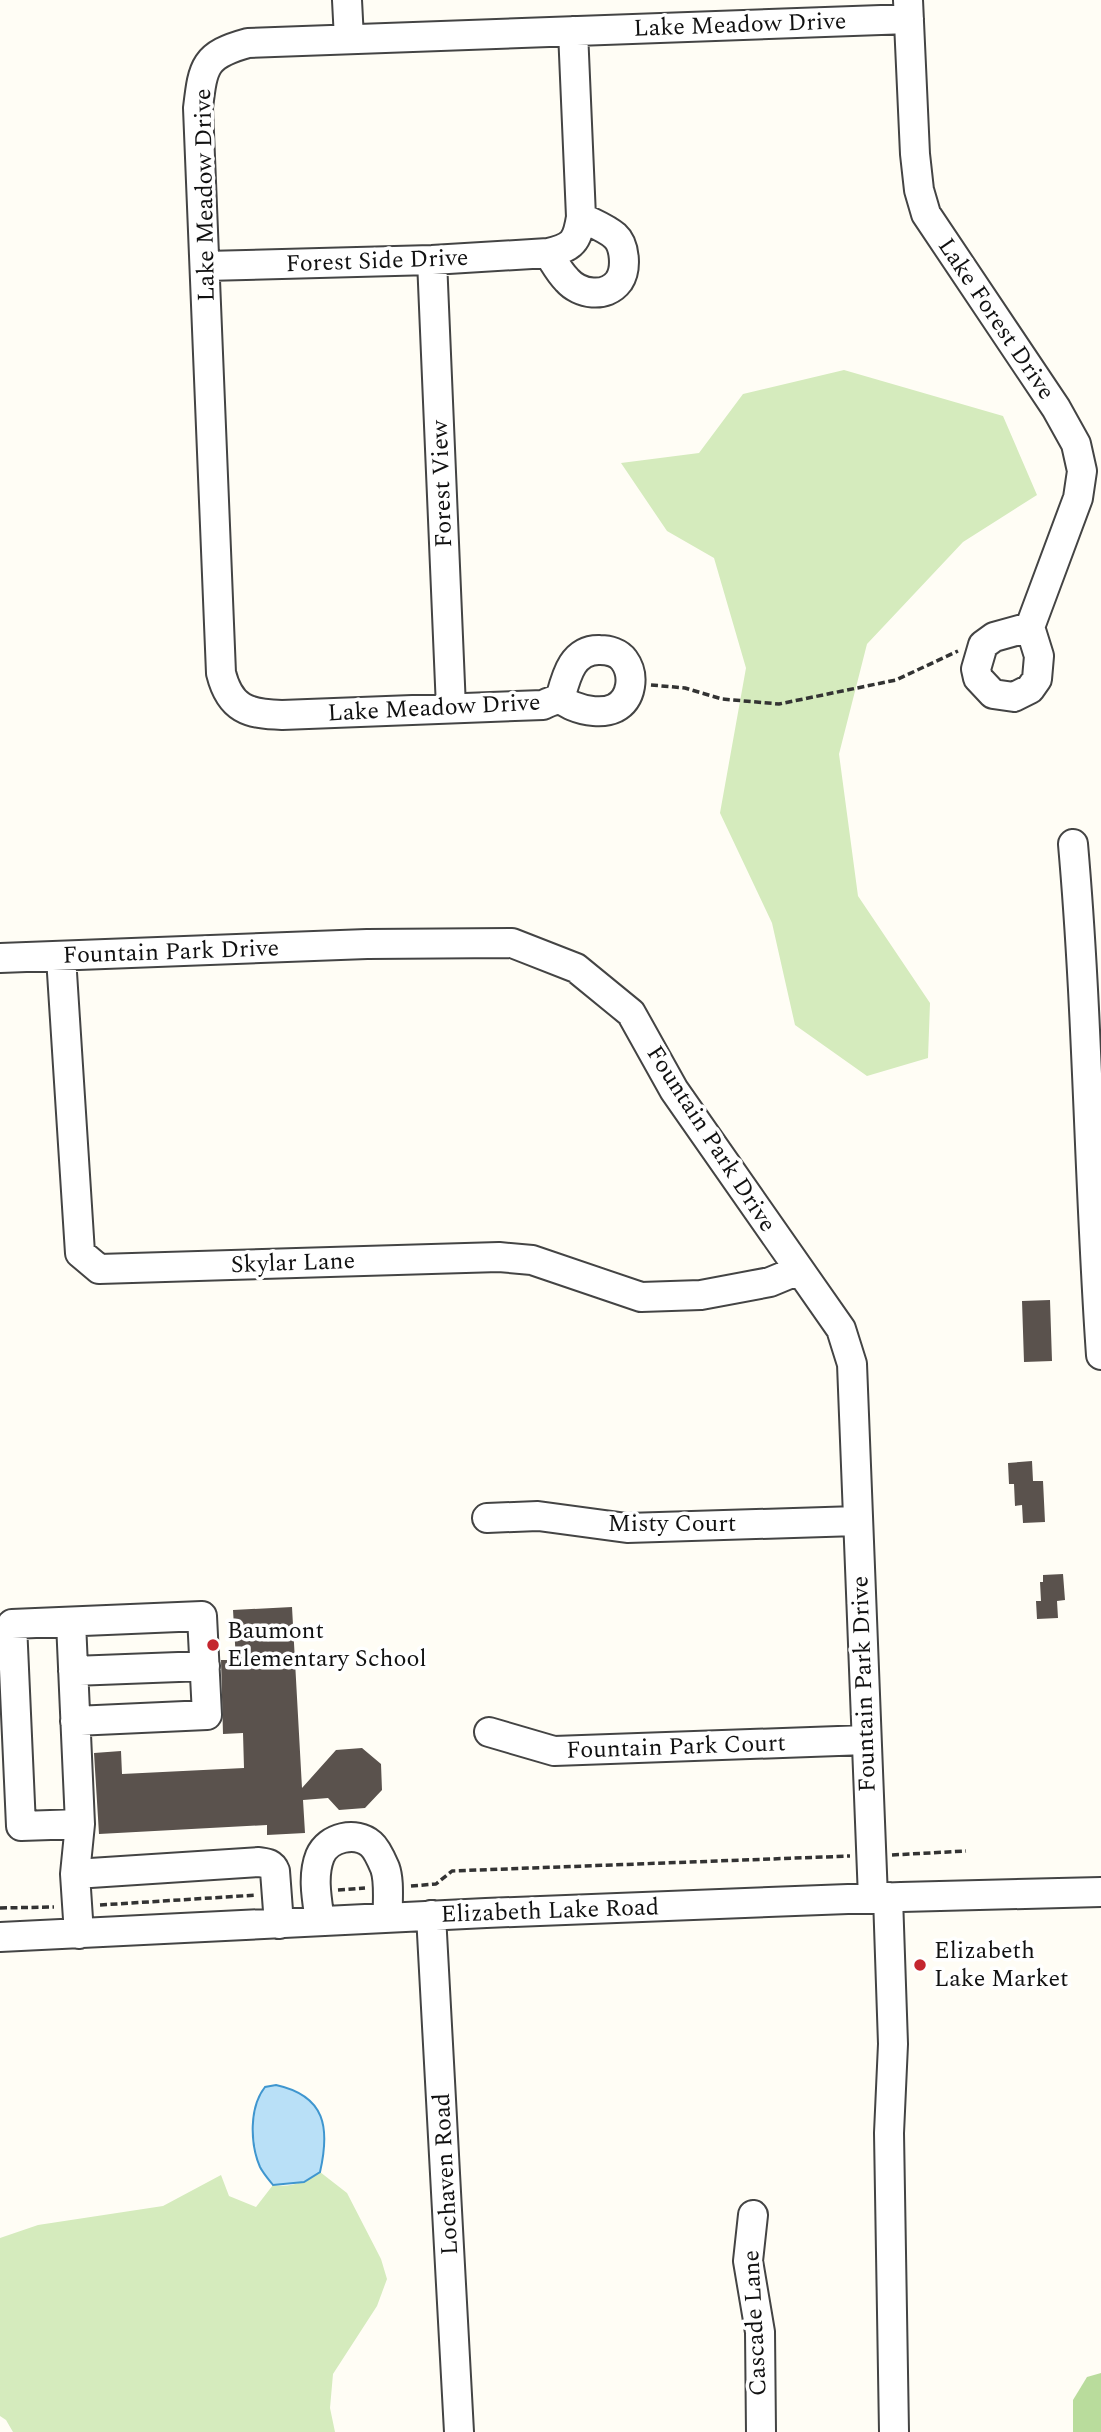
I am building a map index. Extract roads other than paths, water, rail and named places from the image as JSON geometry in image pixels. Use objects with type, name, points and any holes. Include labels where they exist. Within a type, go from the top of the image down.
[{"type":"street","points":[[347,0],[349,39]]},
{"type":"street","name":"Lake Meadow Drive","points":[[561,699],[565,678],[580,655],[592,650],[614,653],[624,660],[631,684],[624,701],[612,709],[589,711],[561,699],[543,705],[254,714],[236,702],[224,683],[221,673],[198,108],[201,79],[210,59],[226,49],[247,43],[573,31],[909,9]]},
{"type":"street","name":"Lake Forest Drive","points":[[909,9],[915,153],[919,190],[926,214],[1055,408],[1076,444],[1082,471],[1078,498],[1030,626]]},
{"type":"street","name":"Forest Side Drive","points":[[205,266],[432,260],[548,253],[565,249],[578,235],[582,217],[573,31]]},
{"type":"street","points":[[548,253],[568,282],[587,293],[605,292],[619,281],[624,265],[623,250],[616,236],[582,217]]},
{"type":"street","name":"Forest View","points":[[432,260],[451,708]]},
{"type":"street","points":[[1030,626],[1040,656],[1037,680],[1030,690],[1014,697],[993,694],[978,678],[975,669],[981,649],[994,637],[1030,626]]},
{"type":"street","points":[[1073,844],[1082,949],[1083,1019],[1101,1354]]},
{"type":"street","name":"Fountain Park Drive","points":[[0,958],[367,944],[512,943],[576,968],[631,1013],[674,1090],[841,1329],[852,1364],[871,1855],[881,1897],[893,2044],[889,2133],[894,2432]]},
{"type":"street","name":"Skylar Lane","points":[[61,957],[80,1253],[99,1269],[499,1258],[532,1260],[641,1297],[701,1295],[770,1282],[799,1270]]},
{"type":"street","name":"Misty Court","points":[[487,1518],[538,1516],[627,1528],[857,1521]]},
{"type":"street","points":[[75,1721],[207,1715],[202,1616],[12,1624],[21,1826],[80,1824]]},
{"type":"street","points":[[71,1622],[80,1824],[75,1874],[78,1920]]},
{"type":"street","points":[[73,1671],[205,1666]]},
{"type":"street","name":"Fountain Park Court","points":[[489,1732],[554,1751],[866,1740]]},
{"type":"street","points":[[317,1904],[316,1874],[321,1855],[329,1843],[346,1837],[362,1838],[373,1846],[386,1870],[388,1917]]},
{"type":"street","points":[[75,1874],[259,1862],[273,1866],[278,1905]]},
{"type":"street","name":"Elizabeth Lake Road","points":[[0,1937],[78,1920],[278,1905],[317,1904],[388,1917],[881,1897],[1101,1892]]},
{"type":"street","name":"Lochaven Road","points":[[431,1915],[459,2432]]},
{"type":"street","name":"Cascade Lane","points":[[753,2215],[748,2261],[760,2332],[761,2432]]},
{"type":"water","points":[[276,2085],[305,2097],[321,2116],[324,2141],[320,2172],[304,2182],[273,2185],[261,2169],[254,2148],[256,2105],[265,2087]]},
{"type":"place","name":"Baumont Elementary School","points":[[213,1645]]},
{"type":"place","name":"Elizabeth Lake Market","points":[[920,1965]]}]
